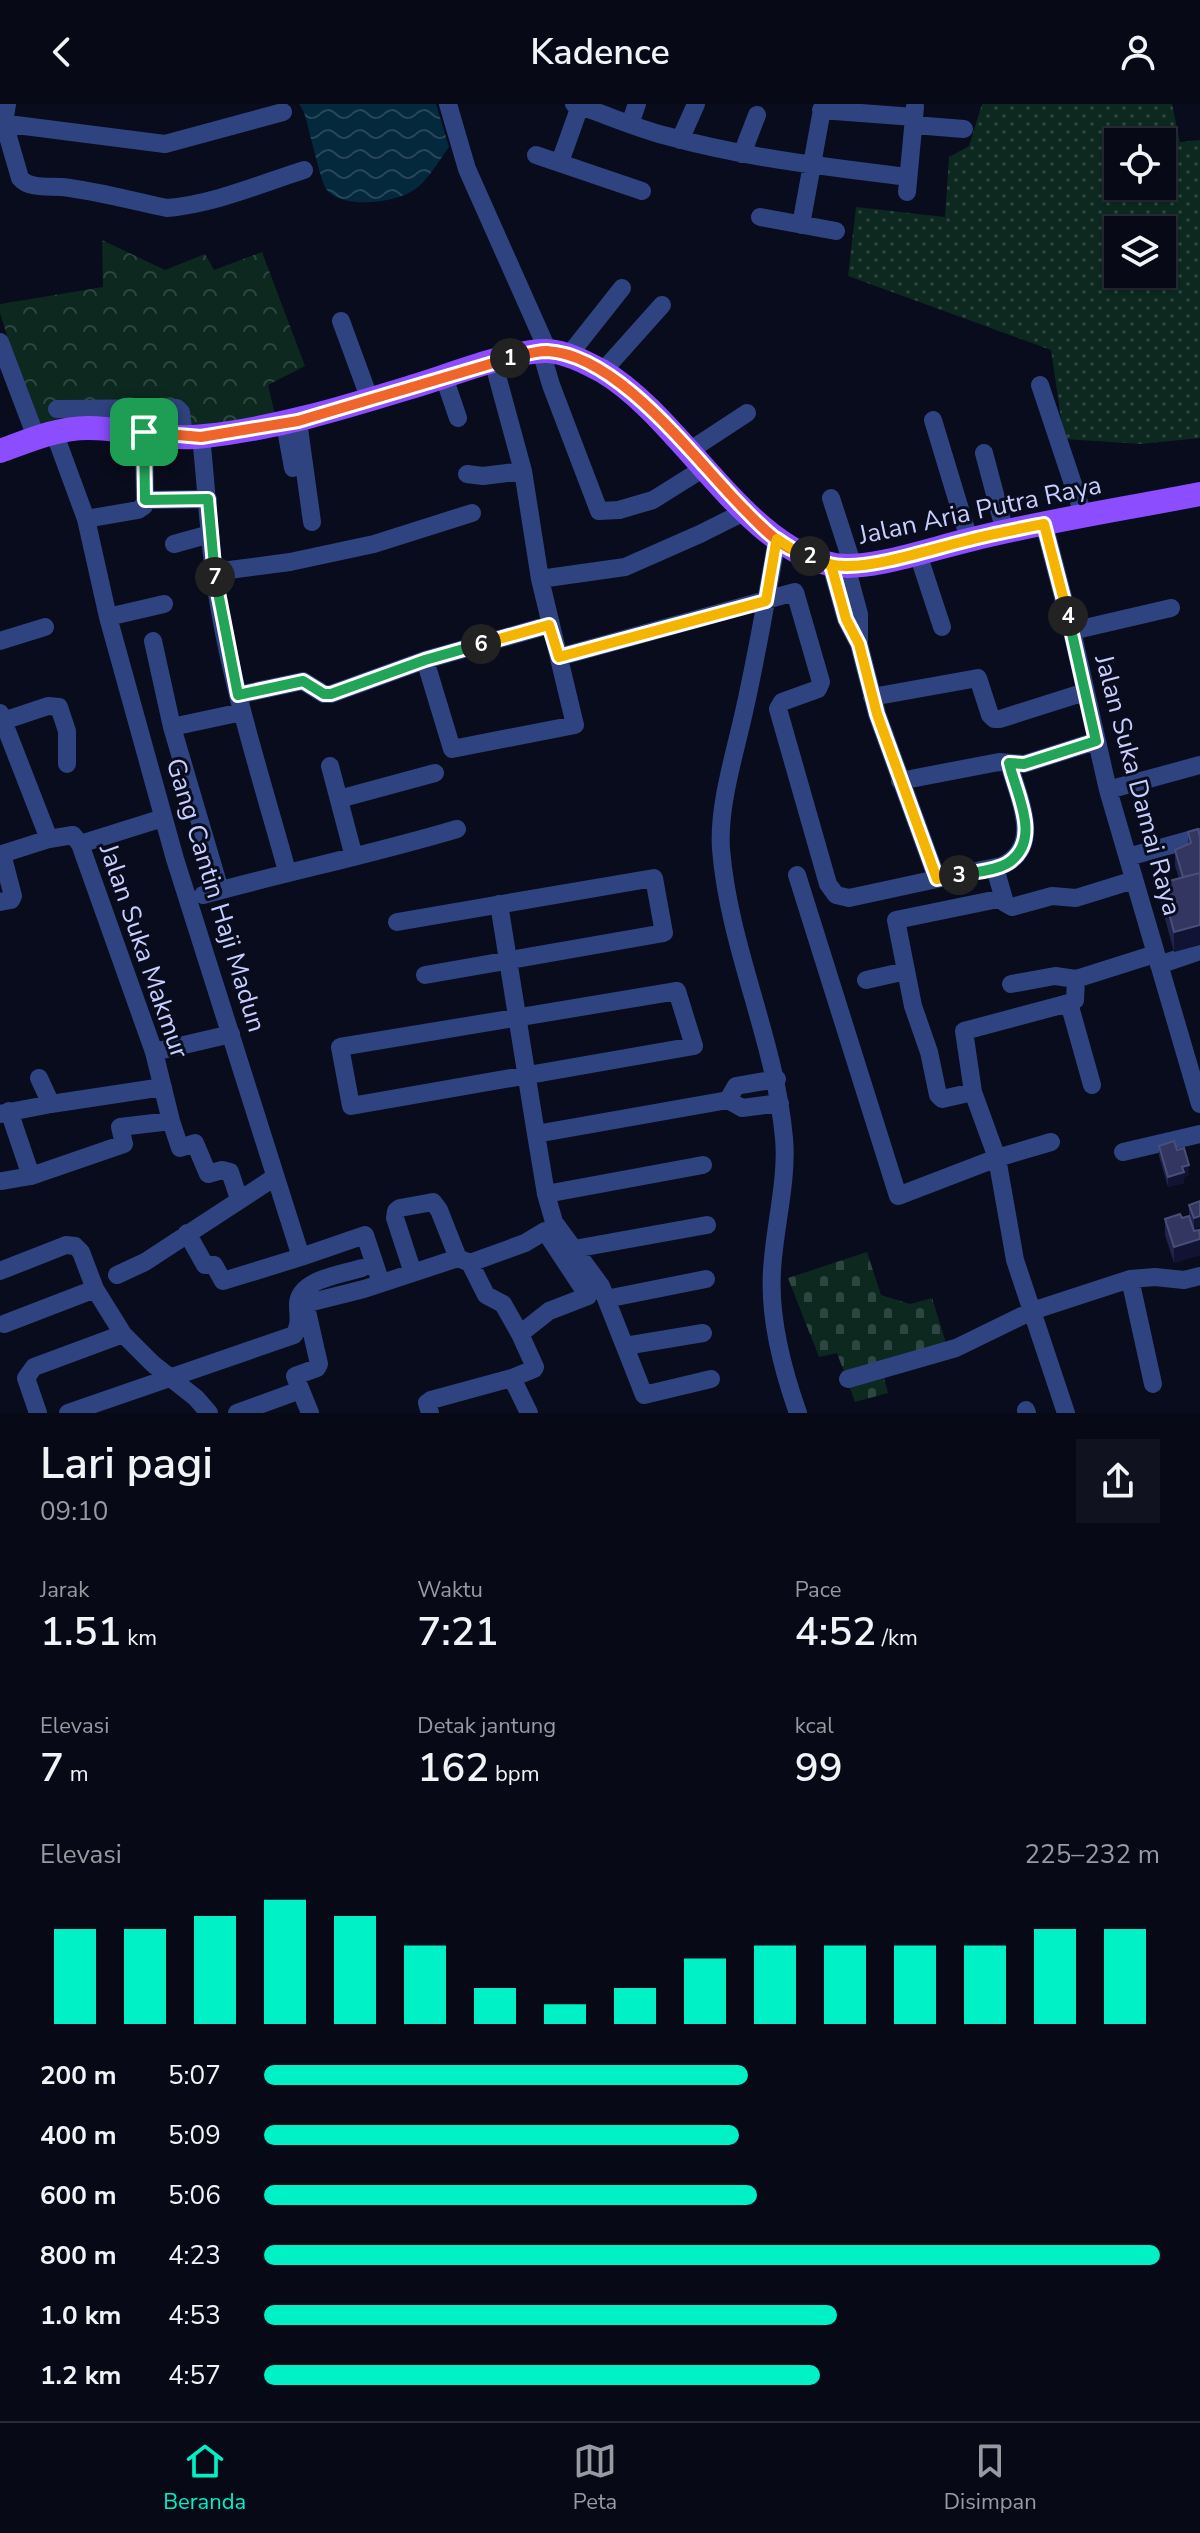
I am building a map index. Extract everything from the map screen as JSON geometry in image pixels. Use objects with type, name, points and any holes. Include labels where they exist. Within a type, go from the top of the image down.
[{"type":"main road","points":[[0,451],[49,426],[193,437],[292,422],[493,361],[553,353]]},
{"type":"main road","name":"Jalan Aria Putra Raya","points":[[553,353],[603,371],[633,394],[777,539],[788,547],[843,566],[918,554],[969,539],[1200,494]]},
{"type":"street","points":[[448,104],[467,169],[553,353],[551,385],[599,511],[619,510],[653,500],[747,413]]},
{"type":"street","points":[[630,124],[637,104]]},
{"type":"street","points":[[680,140],[696,104]]},
{"type":"street","points":[[560,162],[577,105],[680,140],[908,184],[914,115]]},
{"type":"street","points":[[801,225],[814,166],[822,107],[914,115],[964,129]]},
{"type":"street","points":[[283,112],[165,144],[4,117],[24,183],[167,208],[224,195],[304,170]]},
{"type":"street","points":[[742,154],[757,115]]},
{"type":"street","points":[[536,155],[642,191]]},
{"type":"street","points":[[760,217],[836,231]]},
{"type":"street","points":[[553,353],[622,288]]},
{"type":"street","points":[[603,371],[662,305]]},
{"type":"street","points":[[341,321],[370,400]]},
{"type":"street","name":"Gang Cantin Haji Madun","points":[[0,342],[49,426],[86,519],[108,617],[163,818],[301,1257]]},
{"type":"street","points":[[425,660],[451,747],[456,749],[575,725],[549,625],[523,471],[493,361]]},
{"type":"street","points":[[444,377],[458,418]]},
{"type":"street","points":[[1040,385],[1084,517]]},
{"type":"street","points":[[49,426],[177,408],[181,412],[193,437],[208,499],[214,572],[240,704],[287,871]]},
{"type":"street","points":[[933,420],[969,539]]},
{"type":"street","points":[[292,422],[298,491]]},
{"type":"street","points":[[292,422],[312,522]]},
{"type":"street","points":[[86,519],[138,510],[144,506],[144,432]]},
{"type":"street","points":[[984,453],[1005,532]]},
{"type":"street","points":[[467,474],[483,476],[523,471]]},
{"type":"street","points":[[831,498],[843,566],[846,619],[859,644],[872,697],[937,879]]},
{"type":"street","points":[[145,500],[208,499]]},
{"type":"street","points":[[540,579],[625,567],[746,511]]},
{"type":"street","points":[[214,572],[290,562],[374,544],[472,513]]},
{"type":"street","name":"Jalan Suka Damai Raya","points":[[1044,524],[1109,792],[1200,1104]]},
{"type":"street","points":[[174,544],[210,534]]},
{"type":"street","points":[[777,539],[726,795],[721,846],[730,905],[777,1079],[785,1143],[772,1273],[775,1328],[788,1386],[798,1413]]},
{"type":"street","points":[[918,554],[942,627]]},
{"type":"street","points":[[559,657],[795,592],[821,682],[818,689],[782,702],[778,709],[828,884],[836,895],[849,898],[995,868],[1013,858],[1027,832],[1009,763]]},
{"type":"street","points":[[108,617],[164,604]]},
{"type":"street","points":[[1072,631],[1171,608]]},
{"type":"street","points":[[172,727],[303,681],[324,694],[331,694],[425,660],[549,625]]},
{"type":"street","points":[[0,641],[45,627]]},
{"type":"street","points":[[153,641],[211,893],[287,871],[372,854],[457,829]]},
{"type":"street","points":[[872,697],[978,678],[990,715],[1000,719],[1085,692]]},
{"type":"street","points":[[0,902],[11,900],[13,896],[2,854],[49,839],[2,717],[48,706],[59,707],[67,731],[67,764]]},
{"type":"street","points":[[900,781],[999,762],[1024,764],[1096,741]]},
{"type":"street","points":[[1109,792],[1200,765]]},
{"type":"street","points":[[330,766],[354,857]]},
{"type":"street","points":[[1109,792],[1200,772]]},
{"type":"street","points":[[339,799],[435,773]]},
{"type":"street","points":[[80,844],[163,818]]},
{"type":"street","name":"Jalan Suka Makmur","points":[[49,839],[73,835],[80,844],[154,1052],[180,1148],[195,1143],[208,1174],[222,1170],[230,1172],[239,1199]]},
{"type":"street","points":[[1128,857],[1200,837]]},
{"type":"street","points":[[995,868],[1003,898],[1009,907],[1059,895],[1076,898],[1134,880]]},
{"type":"street","points":[[797,875],[898,1196],[997,1158],[1051,1142]]},
{"type":"street","points":[[397,922],[654,878],[664,933],[425,975]]},
{"type":"street","points":[[973,1092],[942,1099],[938,1095],[896,920],[1003,898]]},
{"type":"street","points":[[499,904],[546,1194],[554,1222],[601,1286],[597,1297]]},
{"type":"street","points":[[1011,984],[1055,976],[1076,979],[1200,951]]},
{"type":"street","points":[[866,980],[906,971]]},
{"type":"street","points":[[1066,1413],[1015,1260],[997,1158],[973,1092],[964,1031],[1069,1003],[1075,1000],[1076,979]]},
{"type":"street","points":[[677,991],[694,1046],[526,1075],[351,1106],[340,1047],[677,991]]},
{"type":"street","points":[[1069,1003],[1092,1085]]},
{"type":"street","points":[[1181,1039],[1200,1033]]},
{"type":"street","points":[[154,1052],[231,1034]]},
{"type":"street","points":[[39,1078],[51,1104]]},
{"type":"street","points":[[728,1100],[736,1086],[777,1079]]},
{"type":"street","points":[[31,1176],[5,1112],[163,1087]]},
{"type":"street","points":[[536,1134],[728,1100],[742,1108],[780,1103]]},
{"type":"street","points":[[2,1181],[31,1176],[124,1144],[120,1127],[171,1121]]},
{"type":"street","points":[[1123,1152],[1200,1134]]},
{"type":"street","points":[[546,1194],[703,1165]]},
{"type":"street","points":[[117,1275],[145,1262],[275,1177]]},
{"type":"street","points":[[413,1273],[395,1218],[396,1211],[433,1202],[486,1295],[503,1304],[535,1367],[512,1378],[431,1400],[427,1403],[430,1413]]},
{"type":"street","points":[[574,1249],[707,1225]]},
{"type":"street","points":[[310,1413],[295,1376],[317,1368],[319,1364],[306,1307],[308,1303],[525,1243],[545,1231],[597,1297],[625,1346],[644,1395],[711,1379]]},
{"type":"street","points":[[187,1233],[205,1265],[214,1265],[223,1281],[365,1235],[381,1283]]},
{"type":"street","points":[[0,1271],[66,1245],[75,1246],[81,1252],[95,1289],[123,1334],[209,1413]]},
{"type":"street","points":[[68,1413],[294,1335],[299,1327],[298,1299],[307,1286],[362,1268]]},
{"type":"street","points":[[848,1379],[956,1348],[1032,1311],[1130,1279],[1155,1277],[1184,1280],[1200,1276]]},
{"type":"street","points":[[520,1334],[549,1311],[597,1297],[706,1279]]},
{"type":"street","points":[[1130,1279],[1153,1384]]},
{"type":"street","points":[[4,1324],[95,1289]]},
{"type":"street","points":[[625,1346],[703,1333]]},
{"type":"street","points":[[38,1413],[26,1378],[28,1371],[123,1334]]},
{"type":"street","points":[[512,1378],[529,1413]]},
{"type":"street","points":[[237,1413],[292,1393]]},
{"type":"green space","points":[[982,104],[1172,104],[1180,142],[1200,140],[1200,438],[1141,444],[1064,439],[1051,350],[848,276],[856,207],[945,217],[949,157],[969,146]]},
{"type":"green space","points":[[102,240],[165,270],[205,254],[214,270],[262,252],[305,366],[268,385],[277,423],[37,431],[0,313],[0,304],[103,287]]},
{"type":"green space","points":[[867,1252],[881,1295],[910,1304],[932,1298],[947,1346],[881,1367],[888,1393],[855,1402],[837,1353],[819,1357],[788,1278]]},
{"type":"water","points":[[299,104],[436,104],[449,147],[424,181],[405,195],[382,201],[344,200],[326,189]]},
{"type":"building","points":[[1198,829],[1200,873],[1183,877],[1175,850],[1191,843],[1188,832]]},
{"type":"building","points":[[1200,873],[1200,925],[1174,932],[1161,883]]},
{"type":"building","points":[[1174,1141],[1177,1150],[1184,1148],[1189,1165],[1182,1167],[1184,1172],[1168,1177],[1159,1146]]},
{"type":"building","points":[[1200,1201],[1200,1216],[1194,1218],[1189,1205]]},
{"type":"building","points":[[1180,1214],[1182,1218],[1189,1216],[1194,1231],[1199,1230],[1200,1239],[1174,1247],[1165,1219]]},
{"type":"route","points":[[144,432],[145,500],[208,499],[214,572],[238,695],[297,681],[308,682],[324,694],[331,694],[425,660],[549,625],[559,657],[766,601],[777,539],[788,547],[831,565],[853,566],[1044,524],[1096,741],[1024,764],[1009,763],[1027,832],[1021,848],[1008,863],[1001,866],[937,879],[877,714],[859,644],[846,619],[831,565],[788,547],[765,530],[666,424],[633,394],[603,371],[569,355],[541,351],[493,361],[298,421],[201,437],[144,432]]}]
